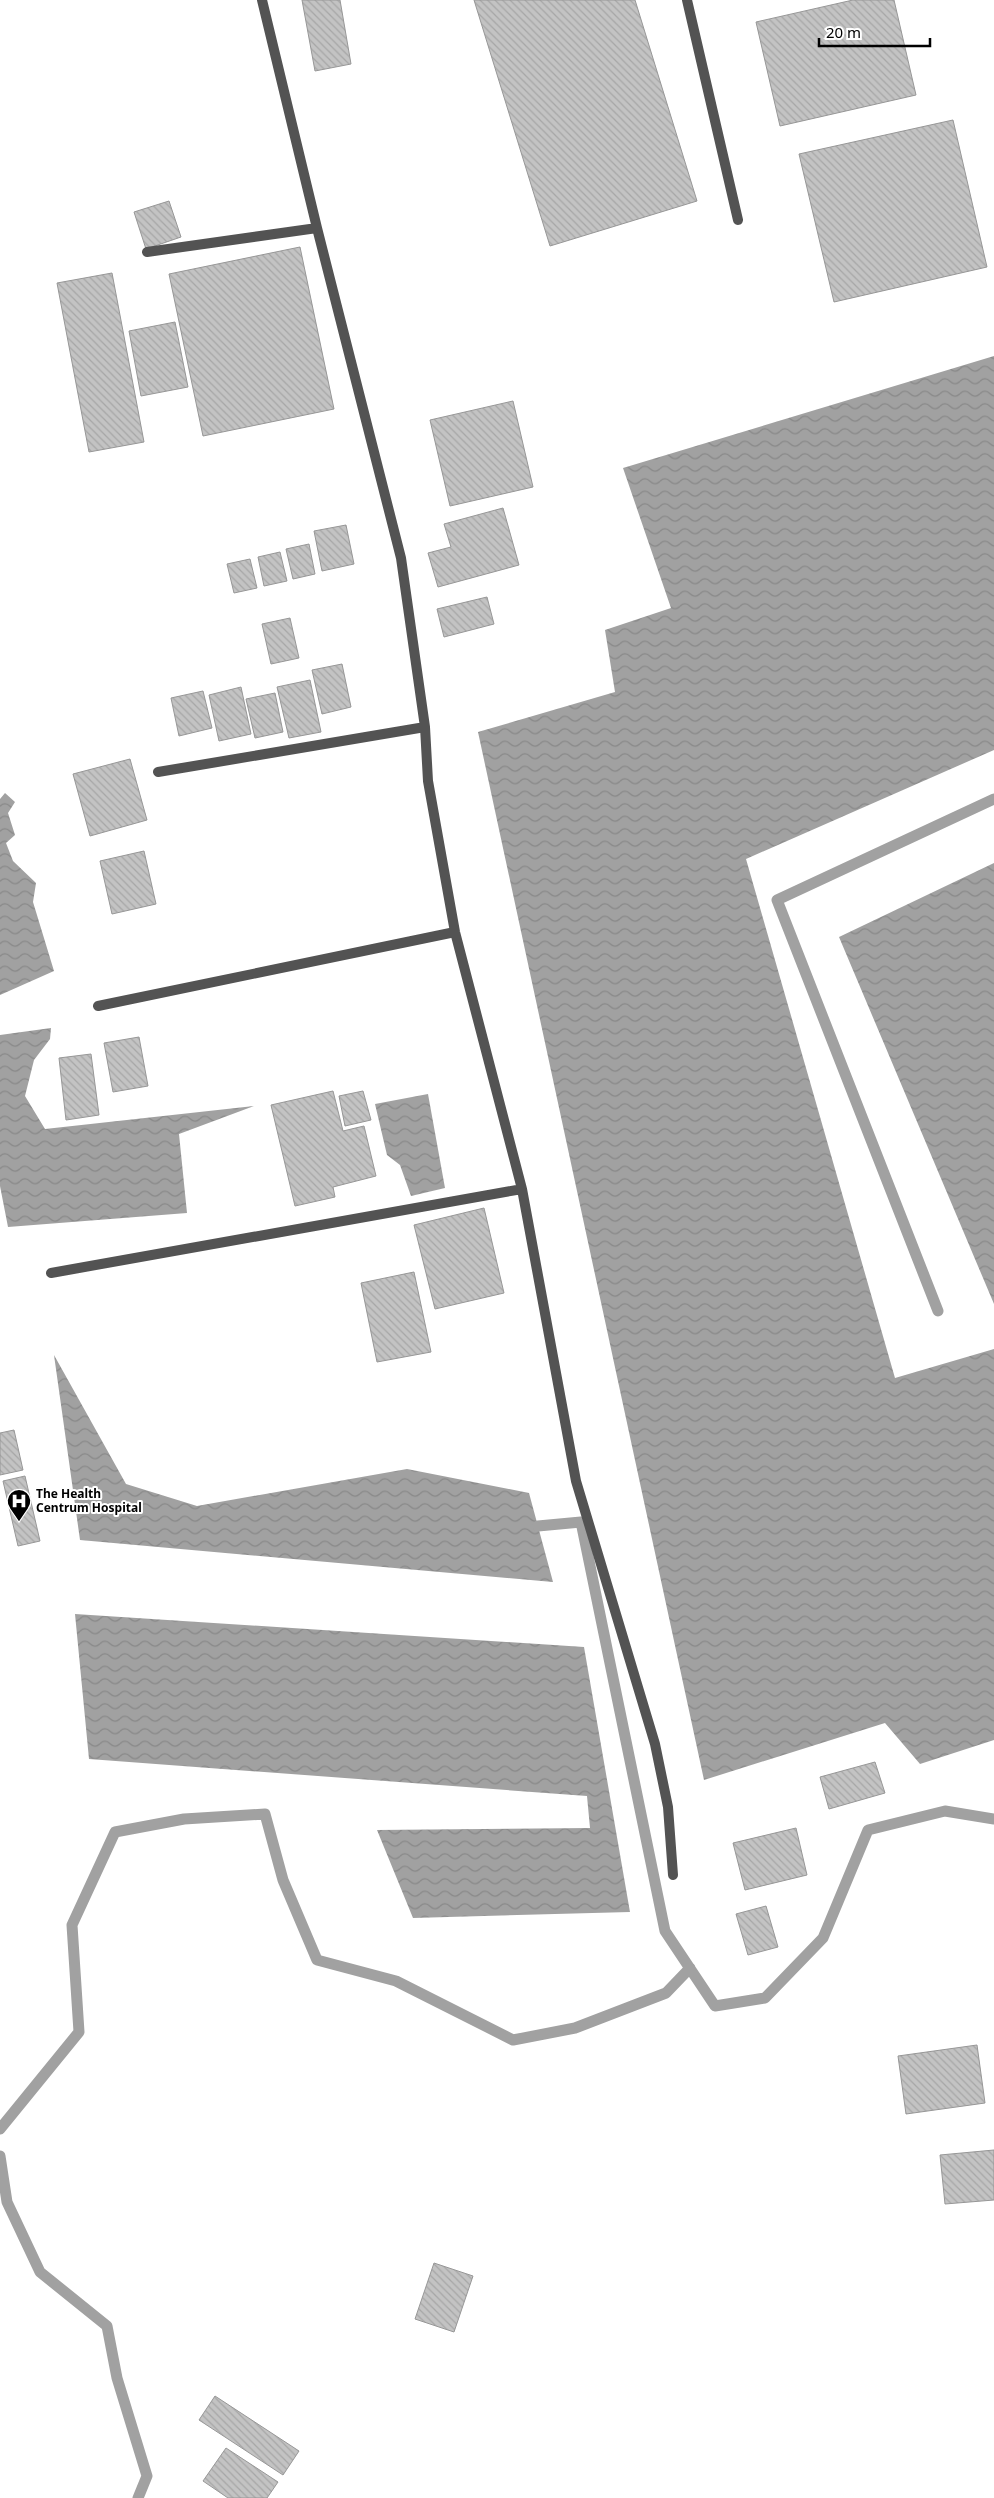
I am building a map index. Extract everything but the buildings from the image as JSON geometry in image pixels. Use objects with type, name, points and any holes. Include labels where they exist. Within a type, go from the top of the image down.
[{"type":"street","points":[[262,0],[317,228],[401,558],[425,727],[428,781],[454,932],[522,1188],[576,1481],[655,1744],[668,1807],[673,1875]]},
{"type":"street","points":[[687,0],[738,220]]},
{"type":"street","points":[[147,252],[317,228]]},
{"type":"street","points":[[158,772],[425,727]]},
{"type":"street","points":[[98,1006],[454,932]]},
{"type":"street","points":[[51,1273],[522,1188]]},
{"type":"water","points":[[994,356],[994,750],[746,859],[895,1378],[994,1349],[994,1740],[920,1764],[885,1723],[704,1780],[478,732],[615,692],[605,630],[671,608],[623,468]]},
{"type":"water","points":[[5,793],[15,802],[8,813],[15,835],[6,843],[13,861],[36,883],[33,902],[54,971],[0,995],[0,799]]},
{"type":"water","points":[[994,863],[994,1304],[839,937]]},
{"type":"water","points":[[51,1028],[50,1039],[34,1060],[25,1096],[45,1129],[254,1106],[179,1134],[187,1213],[8,1227],[0,1186],[0,1035]]},
{"type":"water","points":[[428,1094],[445,1188],[411,1196],[400,1165],[387,1155],[375,1104]]},
{"type":"water","points":[[54,1355],[126,1484],[197,1506],[407,1469],[529,1493],[553,1582],[80,1540]]},
{"type":"water","points":[[75,1614],[584,1647],[630,1912],[413,1918],[377,1830],[590,1828],[587,1796],[89,1759]]},
{"type":"waterway","points":[[938,1311],[777,900],[994,799]]},
{"type":"waterway","points":[[538,1526],[581,1522],[665,1931],[715,2006],[765,1998],[823,1938],[868,1830],[945,1811],[994,1819]]},
{"type":"waterway","points":[[0,2129],[79,2032],[72,1925],[115,1832],[184,1819],[265,1814],[283,1880],[317,1960],[396,1981],[513,2040],[575,2028],[666,1993],[690,1968]]},
{"type":"waterway","points":[[0,2156],[7,2202],[40,2272],[107,2326],[117,2378],[147,2476],[138,2498]]},
{"type":"place","name":"The Health Centrum Hospital","points":[[19,1522]]}]
